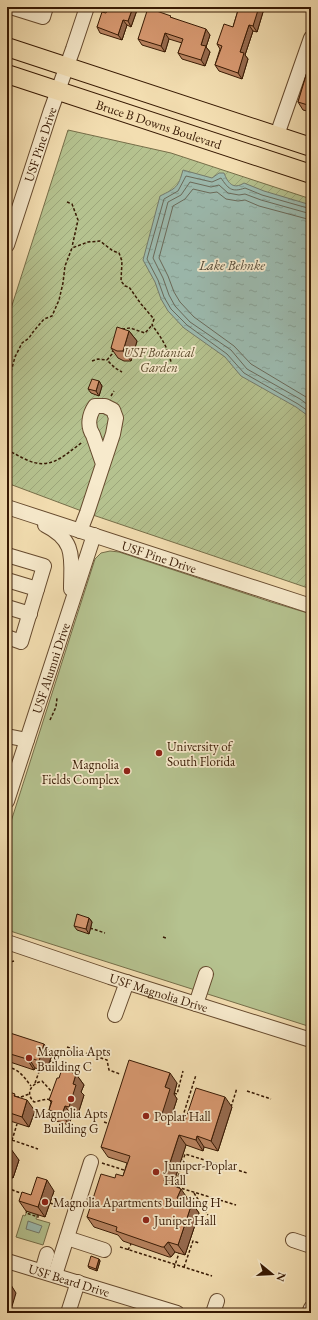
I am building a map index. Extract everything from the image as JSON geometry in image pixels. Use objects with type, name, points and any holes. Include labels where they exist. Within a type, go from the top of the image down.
[{"type":"main road","name":"Bruce B Downs Boulevard","points":[[7,47],[311,147]]},
{"type":"main road","name":"Bruce B Downs Boulevard","points":[[7,74],[311,174]]},
{"type":"street","points":[[11,7],[43,17],[46,7]]},
{"type":"street","name":"USF Pine Drive","points":[[7,245],[87,7]]},
{"type":"street","points":[[277,136],[311,38]]},
{"type":"street","name":"USF Alumni Drive","points":[[7,801],[71,604],[103,464],[113,434],[116,418],[113,410],[105,406],[95,406],[91,411],[89,423],[90,430],[93,435]]},
{"type":"street","points":[[93,435],[103,464]]},
{"type":"street","points":[[13,509],[54,530],[64,539],[70,550],[72,560],[71,604]]},
{"type":"street","name":"USF Pine Drive","points":[[13,509],[311,606]]},
{"type":"street","points":[[7,555],[44,566],[21,642],[7,637]]},
{"type":"street","points":[[7,580],[37,589]]},
{"type":"street","points":[[7,607],[30,614]]},
{"type":"street","points":[[7,736],[27,740]]},
{"type":"street","name":"USF Magnolia Drive","points":[[7,942],[126,982],[311,1040]]},
{"type":"street","points":[[196,1004],[206,974]]},
{"type":"street","points":[[115,1015],[126,982]]},
{"type":"street","points":[[48,1273],[67,1238],[95,1162]]},
{"type":"street","points":[[67,1238],[104,1250]]},
{"type":"street","points":[[293,1240],[311,1246]]},
{"type":"street","points":[[47,1254],[48,1273]]},
{"type":"street","name":"USF Beard Drive","points":[[8,1263],[48,1273],[177,1313]]},
{"type":"street","points":[[68,1313],[78,1282]]},
{"type":"street","points":[[309,1313],[311,1308]]},
{"type":"path","points":[[7,386],[15,357],[22,343],[29,338],[32,332],[44,319],[52,316],[59,300],[65,266],[72,248],[78,220],[72,204],[67,202]]},
{"type":"path","points":[[72,248],[88,242],[100,241],[113,251],[119,253],[122,261],[121,281],[125,286],[129,287],[154,319],[152,325],[145,333],[130,328],[118,330]]},
{"type":"path","points":[[152,325],[163,341],[169,353],[171,362]]},
{"type":"path","points":[[107,360],[112,354],[114,347]]},
{"type":"path","points":[[92,361],[98,359],[107,360],[115,368],[122,372]]},
{"type":"path","points":[[7,450],[27,461],[43,464],[54,463],[93,435]]},
{"type":"path","points":[[50,720],[56,707],[57,698]]},
{"type":"path","points":[[90,928],[105,933]]},
{"type":"path","points":[[7,963],[14,962]]},
{"type":"path","points":[[67,1048],[107,1060],[109,1070],[120,1074]]},
{"type":"path","points":[[50,1061],[57,1064],[64,1072]]},
{"type":"path","points":[[7,1067],[19,1071],[32,1086]]},
{"type":"path","points":[[29,1103],[29,1094],[40,1069]]},
{"type":"path","points":[[174,1094],[177,1094],[183,1071]]},
{"type":"path","points":[[179,1127],[196,1075]]},
{"type":"path","points":[[35,1083],[42,1081],[51,1091]]},
{"type":"path","points":[[231,1107],[237,1088]]},
{"type":"path","points":[[247,1091],[271,1099]]},
{"type":"path","points":[[11,1096],[21,1097],[29,1094]]},
{"type":"path","points":[[30,1098],[34,1102],[47,1099],[53,1101]]},
{"type":"path","points":[[104,1122],[111,1124]]},
{"type":"path","points":[[7,1155],[17,1124]]},
{"type":"path","points":[[12,1140],[38,1149]]},
{"type":"path","points":[[236,1206],[174,1186],[185,1154],[247,1173]]},
{"type":"path","points":[[95,1162],[127,1171]]},
{"type":"path","points":[[7,1188],[24,1194]]},
{"type":"path","points":[[194,1192],[208,1215]]},
{"type":"path","points":[[50,1203],[76,1211]]},
{"type":"path","points":[[7,1205],[12,1204]]},
{"type":"path","points":[[28,1207],[26,1213],[38,1217],[38,1215]]},
{"type":"path","points":[[184,1268],[193,1241],[199,1243]]},
{"type":"path","points":[[128,1250],[131,1244]]},
{"type":"path","points":[[120,1247],[212,1276]]},
{"type":"path","points":[[174,1268],[179,1253]]},
{"type":"path","points":[[159,1260],[160,1255]]},
{"type":"green space","name":"USF Botanical Garden","points":[[68,130],[171,153],[311,199],[311,589],[87,513],[7,483],[7,321]]},
{"type":"green space","points":[[110,551],[119,552],[311,614],[311,1027],[7,930],[7,834],[95,559],[101,553]]},
{"type":"green space","points":[[27,1211],[37,1215],[36,1219],[50,1223],[43,1245],[16,1237],[23,1215],[25,1216]]},
{"type":"water","name":"Lake Behnke","points":[[183,170],[212,178],[219,173],[224,173],[227,180],[234,186],[244,183],[264,191],[311,205],[311,418],[296,407],[241,376],[225,357],[184,328],[168,311],[161,299],[155,282],[143,260],[160,196],[176,187],[180,181]]},
{"type":"water","points":[[28,1221],[42,1226],[39,1233],[26,1229]]},
{"type":"building","points":[[108,7],[133,7],[128,21],[123,20],[118,35],[97,27],[102,12],[106,13]]},
{"type":"building","points":[[239,7],[259,7],[253,26],[249,25],[240,52],[244,53],[238,73],[215,65],[222,46],[217,44],[224,24],[233,27]]},
{"type":"building","points":[[148,8],[206,29],[201,45],[206,46],[201,60],[178,53],[183,39],[165,33],[161,46],[138,39]]},
{"type":"building","points":[[311,59],[311,106],[298,102]]},
{"type":"building","points":[[117,327],[129,331],[123,351],[117,351],[111,348]]},
{"type":"building","points":[[92,379],[99,381],[96,391],[88,389]]},
{"type":"building","points":[[77,914],[89,918],[86,929],[74,926]]},
{"type":"building","points":[[7,1032],[44,1044],[39,1061],[28,1057],[27,1059],[7,1053]]},
{"type":"building","points":[[129,1060],[170,1073],[165,1087],[170,1089],[162,1114],[185,1121],[196,1088],[225,1097],[211,1141],[197,1136],[196,1140],[179,1135],[164,1181],[181,1189],[177,1198],[192,1203],[178,1245],[168,1242],[164,1247],[162,1247],[116,1231],[117,1227],[87,1217],[101,1174],[115,1178],[116,1174],[123,1176],[130,1156],[101,1147]]},
{"type":"building","points":[[62,1069],[76,1074],[73,1084],[76,1085],[69,1107],[65,1106],[62,1114],[49,1110],[52,1101],[49,1100]]},
{"type":"building","points":[[7,1091],[15,1094],[14,1096],[27,1100],[22,1117],[7,1112]]},
{"type":"building","points":[[7,1148],[11,1149],[7,1163]]},
{"type":"building","points":[[37,1177],[47,1180],[38,1207],[19,1201],[22,1192],[31,1195]]},
{"type":"building","points":[[91,1256],[99,1259],[96,1269],[88,1266]]},
{"type":"building","points":[[7,1284],[11,1285],[7,1297]]},
{"type":"place","name":"University of South Florida","points":[[159,753]]},
{"type":"place","name":"Magnolia Fields Complex","points":[[127,771]]},
{"type":"place","name":"Magnolia Apts Building C","points":[[29,1058]]},
{"type":"place","name":"Magnolia Apts Building G","points":[[71,1099]]},
{"type":"place","name":"Poplar Hall","points":[[146,1116]]},
{"type":"place","name":"Juniper-Poplar Hall","points":[[156,1172]]},
{"type":"place","name":"Magnolia Apartments Building H","points":[[45,1202]]},
{"type":"place","name":"Juniper Hall","points":[[146,1220]]}]
